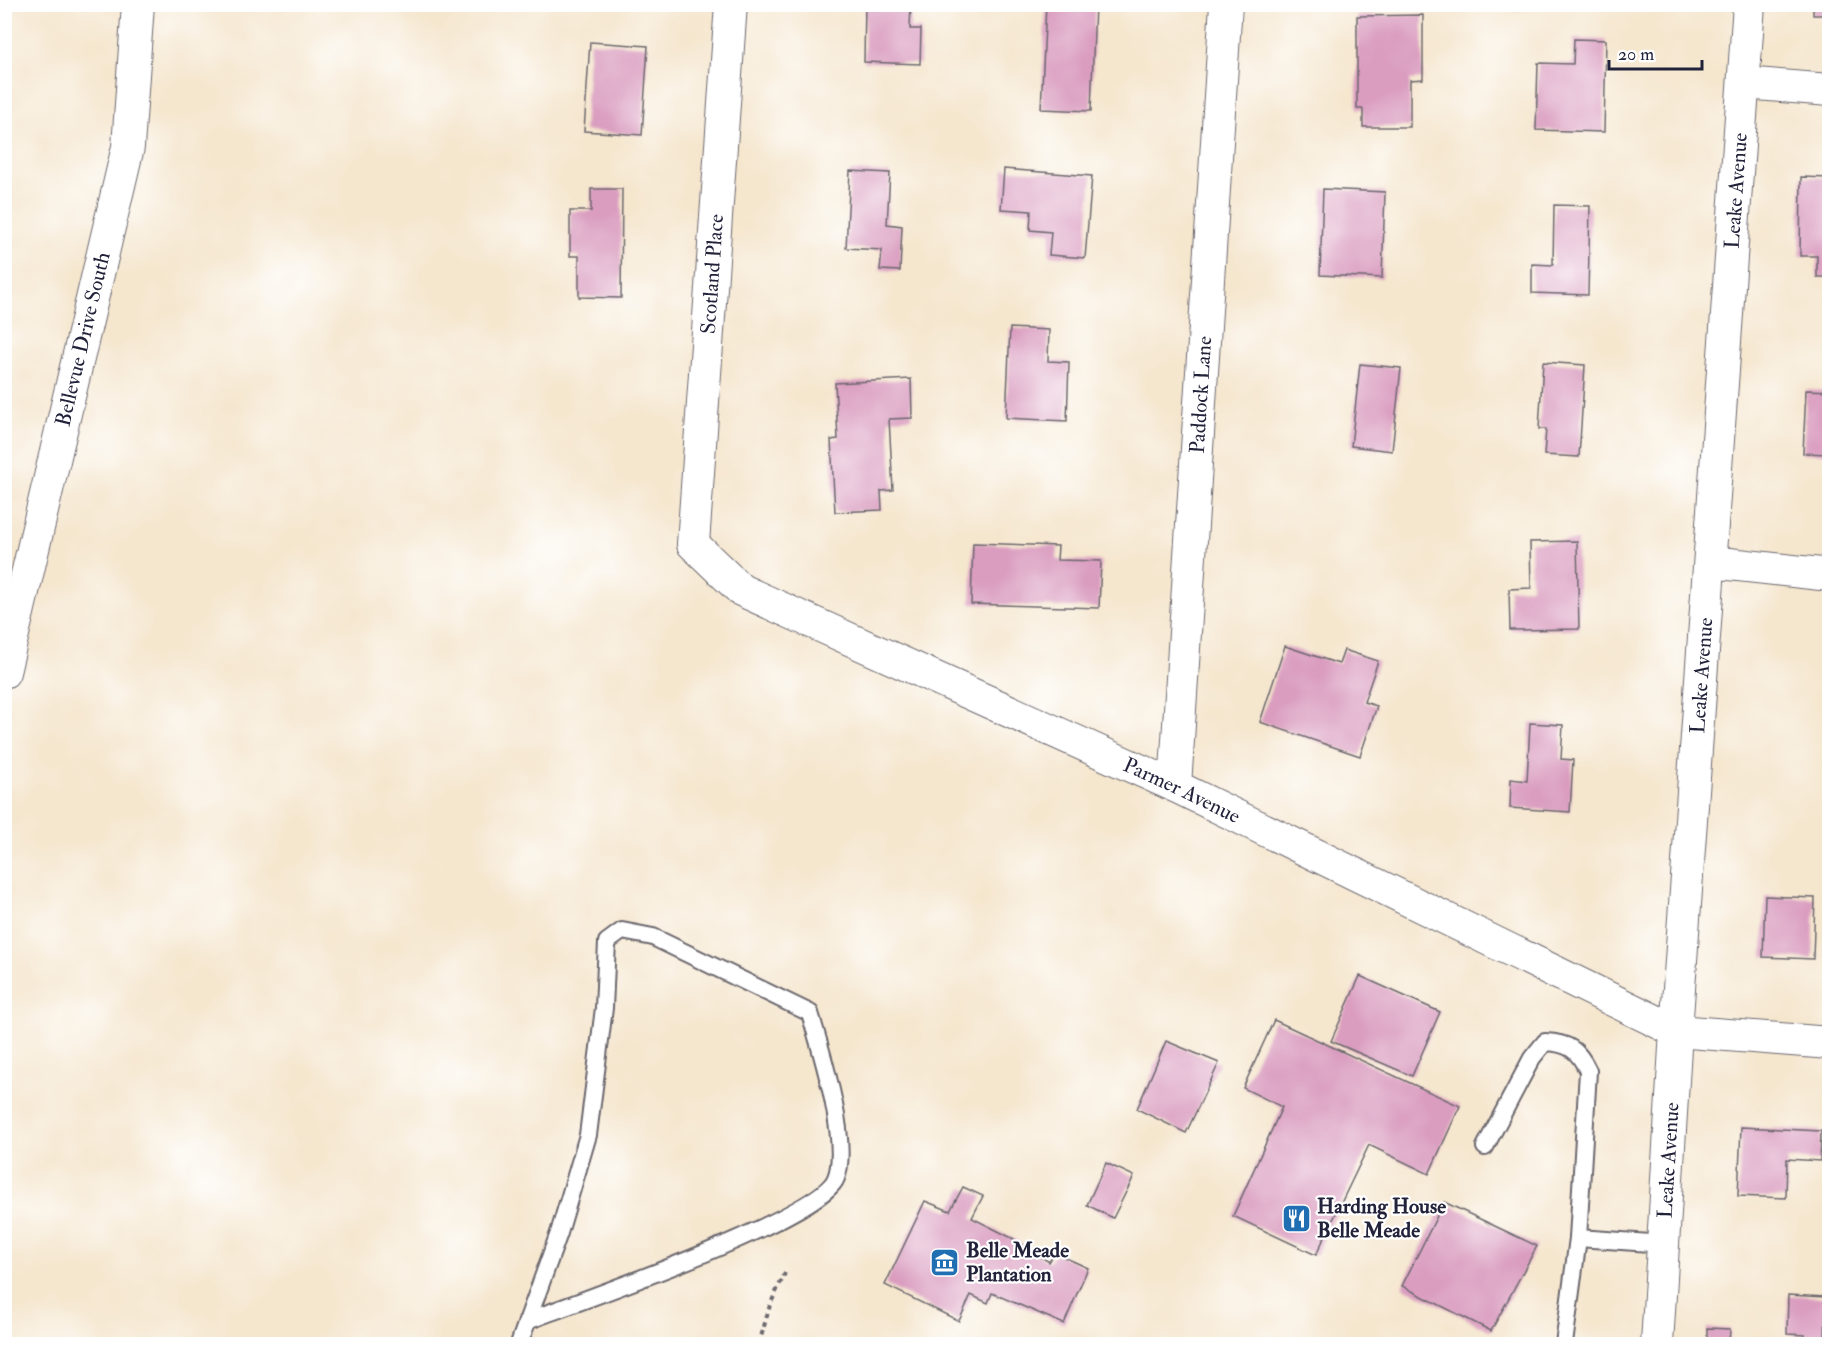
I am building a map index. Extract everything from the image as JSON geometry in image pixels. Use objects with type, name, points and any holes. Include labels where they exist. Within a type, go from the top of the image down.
[{"type":"street","name":"Bellevue Drive South","points":[[4,672],[128,147],[138,4]]},
{"type":"street","name":"Scotland Place","points":[[693,544],[731,4]]},
{"type":"street","name":"Paddock Lane","points":[[1176,786],[1226,4]]},
{"type":"street","name":"Leake Avenue","points":[[1657,1344],[1665,1245],[1676,1030],[1749,4]]},
{"type":"street","points":[[1744,83],[1830,90]]},
{"type":"street","name":"Parmer Avenue","points":[[693,544],[741,590],[1176,786],[1676,1030]]},
{"type":"street","points":[[1711,562],[1830,575]]},
{"type":"street","points":[[1676,1030],[1830,1044]]},
{"type":"lane","points":[[519,1344],[527,1321],[559,1233],[588,1135],[604,1008],[607,942],[622,931],[653,937],[810,1013],[826,1071],[841,1145],[836,1180],[813,1202],[750,1235],[527,1321]]},
{"type":"lane","points":[[1485,1147],[1532,1059],[1545,1042],[1564,1043],[1582,1059],[1588,1071],[1578,1238],[1564,1344]]},
{"type":"lane","points":[[1578,1238],[1665,1245]]},
{"type":"path","points":[[759,1344],[770,1305],[785,1273]]},
{"type":"building","points":[[865,4],[911,4],[910,29],[921,29],[920,64],[864,62]]},
{"type":"building","points":[[1046,4],[1095,4],[1091,111],[1041,109]]},
{"type":"building","points":[[1813,4],[1830,4],[1830,15],[1813,15]]},
{"type":"building","points":[[1423,15],[1423,79],[1410,80],[1410,127],[1363,127],[1363,109],[1357,109],[1357,16]]},
{"type":"building","points":[[1574,39],[1606,40],[1604,132],[1536,130],[1538,63],[1573,64]]},
{"type":"building","points":[[590,42],[648,46],[642,135],[584,131]]},
{"type":"building","points":[[1004,169],[1092,176],[1085,258],[1049,255],[1051,232],[1030,230],[1031,211],[1001,209]]},
{"type":"building","points":[[850,171],[890,173],[887,224],[902,226],[900,271],[880,270],[882,250],[846,248]]},
{"type":"building","points":[[1801,177],[1830,178],[1830,277],[1817,277],[1817,256],[1800,256]]},
{"type":"building","points":[[591,189],[622,189],[621,298],[579,297],[579,256],[570,256],[570,211],[591,211]]},
{"type":"building","points":[[1323,189],[1385,192],[1382,278],[1320,275]]},
{"type":"building","points":[[1554,205],[1590,206],[1588,295],[1532,293],[1532,264],[1553,265]]},
{"type":"building","points":[[1010,328],[1049,330],[1048,361],[1069,362],[1067,421],[1006,418]]},
{"type":"building","points":[[1543,362],[1585,365],[1579,457],[1544,455],[1546,429],[1539,429]]},
{"type":"building","points":[[1360,364],[1401,368],[1392,451],[1351,446]]},
{"type":"building","points":[[911,379],[912,418],[889,419],[893,490],[881,491],[882,510],[835,512],[831,440],[838,439],[835,383]]},
{"type":"building","points":[[1806,390],[1830,391],[1830,454],[1803,453]]},
{"type":"building","points":[[1577,541],[1579,629],[1510,630],[1509,589],[1531,588],[1530,542]]},
{"type":"building","points":[[973,543],[1058,546],[1057,560],[1101,561],[1099,608],[971,604]]},
{"type":"building","points":[[1285,646],[1339,664],[1344,650],[1378,661],[1364,702],[1377,706],[1360,756],[1260,722]]},
{"type":"building","points":[[1530,723],[1563,725],[1561,759],[1573,760],[1570,812],[1510,808],[1511,779],[1527,781]]},
{"type":"building","points":[[1765,896],[1815,898],[1813,959],[1763,957]]},
{"type":"building","points":[[1360,976],[1440,1012],[1412,1076],[1331,1041]]},
{"type":"building","points":[[1274,1020],[1460,1106],[1429,1174],[1369,1145],[1316,1255],[1233,1216],[1282,1107],[1243,1088]]},
{"type":"building","points":[[1166,1041],[1219,1063],[1186,1133],[1137,1109]]},
{"type":"building","points":[[1741,1127],[1821,1131],[1820,1161],[1787,1159],[1786,1198],[1738,1196]]},
{"type":"building","points":[[1106,1163],[1134,1176],[1113,1218],[1087,1205]]},
{"type":"building","points":[[963,1187],[983,1196],[972,1218],[1012,1238],[1049,1262],[1055,1253],[1088,1268],[1064,1324],[992,1293],[988,1303],[971,1295],[959,1321],[885,1285],[925,1201],[950,1211]]},
{"type":"building","points":[[1444,1202],[1537,1246],[1491,1331],[1402,1286]]},
{"type":"building","points":[[1788,1295],[1826,1297],[1825,1344],[1805,1344],[1805,1335],[1787,1334]]},
{"type":"building","points":[[1707,1328],[1730,1329],[1729,1344],[1707,1344]]},
{"type":"place","name":"Harding House Belle Meade","points":[[1296,1218]]},
{"type":"place","name":"Belle Meade Plantation","points":[[945,1262]]}]
